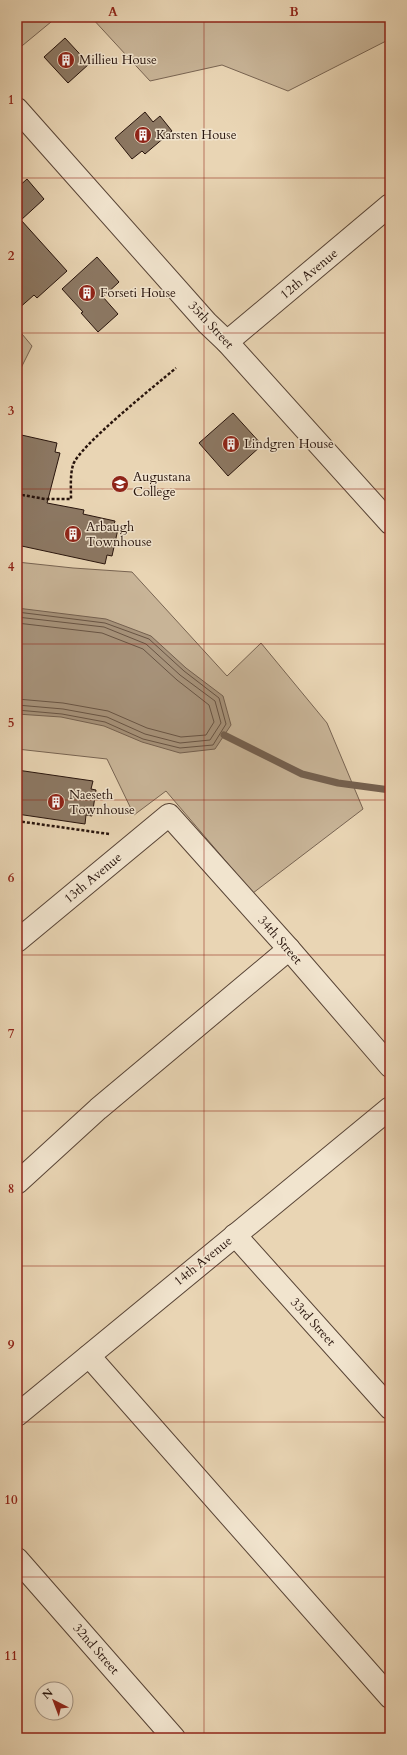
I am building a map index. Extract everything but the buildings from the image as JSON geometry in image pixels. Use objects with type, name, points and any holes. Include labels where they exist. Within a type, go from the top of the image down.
[{"type":"street","name":"35th Street","points":[[17,109],[207,323],[227,342],[390,523]]},
{"type":"street","name":"12th Avenue","points":[[227,342],[388,211]]},
{"type":"street","name":"13th Avenue","points":[[17,941],[169,815]]},
{"type":"street","name":"34th Street","points":[[169,815],[289,949],[390,1066]]},
{"type":"street","points":[[17,1183],[98,1110],[289,949]]},
{"type":"street","name":"14th Avenue","points":[[17,1415],[390,1108]]},
{"type":"street","name":"33rd Street","points":[[235,1235],[390,1408]]},
{"type":"street","points":[[89,1356],[390,1697]]},
{"type":"street","name":"32nd Street","points":[[17,1559],[174,1738]]},
{"type":"path","points":[[17,494],[45,499],[71,498],[72,465],[76,457],[92,441],[176,368]]},
{"type":"path","points":[[17,821],[108,833],[126,850]]},
{"type":"shaded area","points":[[17,17],[57,17],[17,50]]},
{"type":"shaded area","points":[[91,17],[390,17],[390,39],[288,91],[222,65],[150,81]]},
{"type":"shaded area","points":[[17,328],[32,346],[17,376]]},
{"type":"shaded area","points":[[17,562],[132,572],[227,676],[261,643],[327,723],[363,809],[253,893],[166,791],[134,815],[107,759],[17,749]]},
{"type":"water","points":[[17,608],[106,619],[151,636],[186,668],[223,696],[231,725],[215,749],[180,753],[142,742],[104,726],[61,717],[17,714]]},
{"type":"waterway","points":[[224,735],[302,774],[338,783],[390,790]]},
{"type":"place","name":"Millieu House","points":[[66,60]]},
{"type":"place","name":"Karsten House","points":[[143,135]]},
{"type":"place","name":"Forseti House","points":[[87,293]]},
{"type":"place","name":"Lindgren House","points":[[231,444]]},
{"type":"place","name":"Augustana College","points":[[120,484]]},
{"type":"place","name":"Arbaugh Townhouse","points":[[73,534]]},
{"type":"place","name":"Naeseth Townhouse","points":[[56,802]]}]
